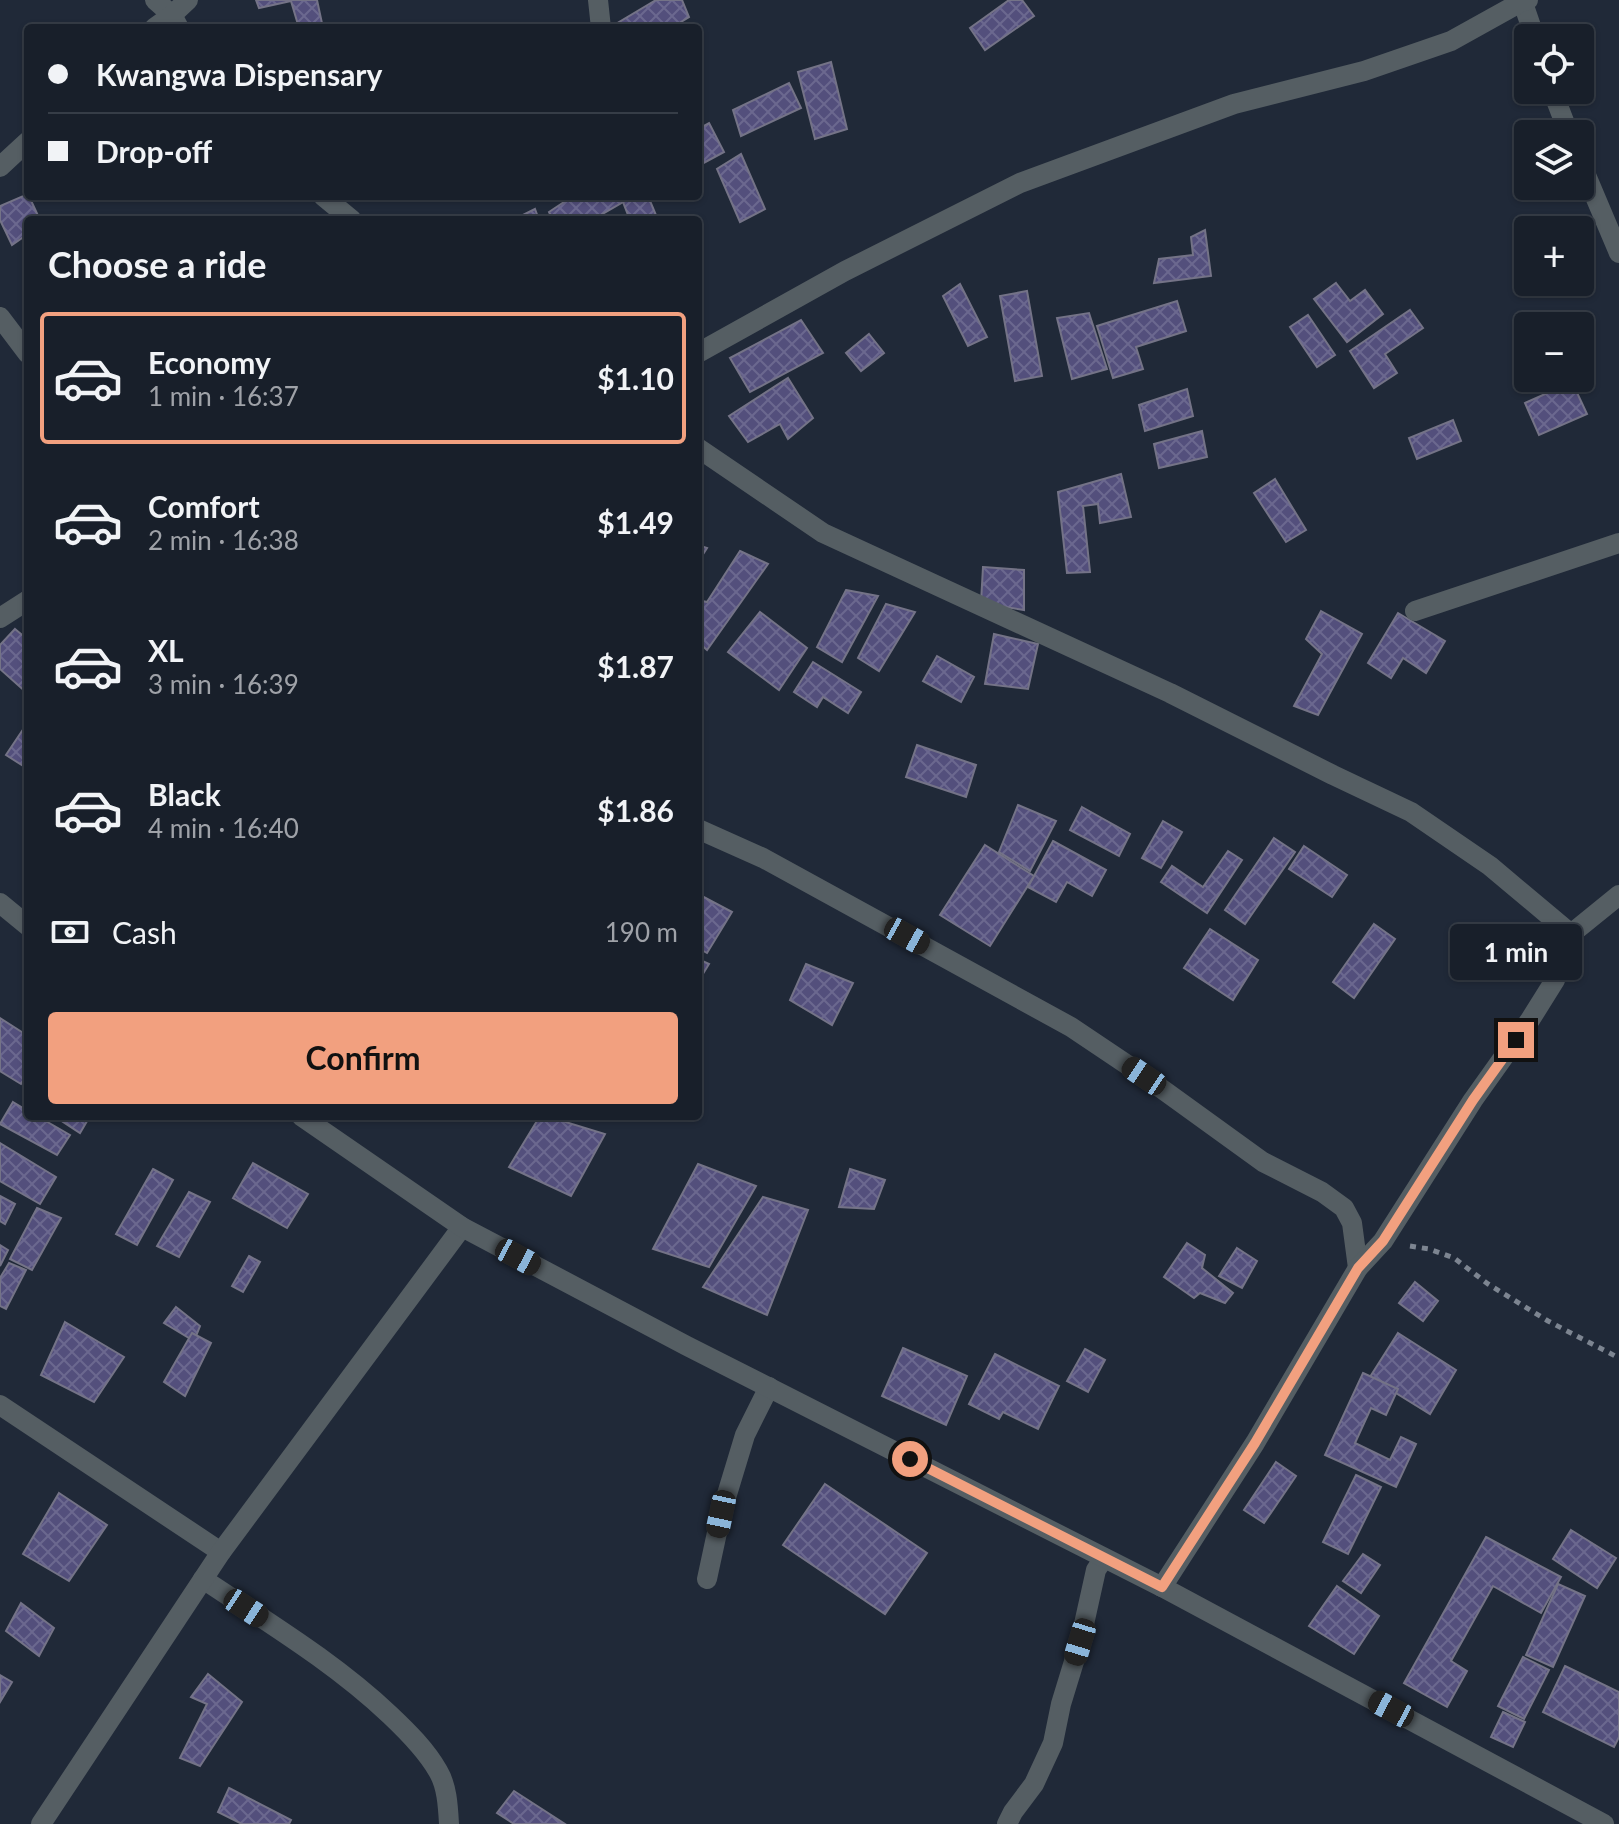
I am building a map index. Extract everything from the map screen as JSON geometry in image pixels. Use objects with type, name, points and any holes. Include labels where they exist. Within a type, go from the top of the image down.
[{"type":"street","points":[[155,0],[176,22],[188,0]]},
{"type":"street","points":[[598,0],[601,24]]},
{"type":"street","points":[[702,351],[845,271],[1020,183],[1234,104],[1364,71],[1451,41],[1524,0],[1531,24]]},
{"type":"street","points":[[0,167],[24,145]]},
{"type":"street","points":[[1594,194],[1619,253]]},
{"type":"street","points":[[328,200],[347,216]]},
{"type":"street","points":[[0,317],[24,349]]},
{"type":"street","points":[[702,451],[823,533],[1170,693],[1411,812],[1490,866],[1571,934]]},
{"type":"street","points":[[1415,611],[1619,543]]},
{"type":"street","points":[[0,618],[24,603]]},
{"type":"street","points":[[702,831],[763,858],[1071,1027],[1263,1162],[1322,1192],[1344,1208],[1352,1223],[1358,1268]]},
{"type":"street","points":[[1162,1587],[1255,1443],[1358,1268],[1383,1241],[1473,1100],[1530,1020],[1555,980],[1571,934],[1619,895]]},
{"type":"street","points":[[0,903],[24,923]]},
{"type":"street","points":[[307,1120],[462,1227],[1162,1587],[1604,1824]]},
{"type":"street","points":[[41,1824],[221,1552],[462,1227]]},
{"type":"street","points":[[707,1579],[721,1514],[745,1435],[769,1387]]},
{"type":"street","points":[[0,1405],[221,1552]]},
{"type":"street","points":[[1007,1824],[1034,1784],[1053,1743],[1096,1570],[1104,1558]]},
{"type":"street","points":[[203,1579],[357,1685],[408,1732],[439,1773],[445,1791],[449,1824]]},
{"type":"path","points":[[1383,1241],[1429,1249],[1454,1258],[1488,1284],[1548,1321],[1619,1358]]},
{"type":"building","points":[[256,0],[317,0],[322,24],[298,24],[291,1],[259,8]]},
{"type":"building","points":[[656,0],[682,0],[689,17],[678,24],[616,24]]},
{"type":"building","points":[[1009,0],[1022,0],[1034,16],[985,50],[970,28]]},
{"type":"building","points":[[831,62],[847,129],[815,139],[798,72]]},
{"type":"building","points":[[789,83],[801,108],[741,136],[733,110]]},
{"type":"building","points":[[709,123],[724,152],[702,164],[702,127]]},
{"type":"building","points":[[741,154],[765,209],[740,222],[717,169]]},
{"type":"building","points":[[24,196],[24,200],[31,200],[38,216],[24,216],[24,237],[12,245],[0,220],[0,206]]},
{"type":"building","points":[[567,200],[623,202],[599,216],[551,216],[549,212]]},
{"type":"building","points":[[650,200],[656,216],[628,216],[623,202]]},
{"type":"building","points":[[535,209],[538,216],[521,216]]},
{"type":"building","points":[[1205,230],[1211,276],[1154,283],[1159,259],[1193,255],[1191,237]]},
{"type":"building","points":[[1336,283],[1350,301],[1365,290],[1383,314],[1347,342],[1314,299]]},
{"type":"building","points":[[960,284],[987,337],[968,346],[943,296]]},
{"type":"building","points":[[1027,291],[1042,376],[1015,381],[1000,296]]},
{"type":"building","points":[[1177,301],[1186,331],[1136,347],[1143,369],[1113,378],[1097,326]]},
{"type":"building","points":[[1410,310],[1423,328],[1385,354],[1397,373],[1374,388],[1350,351]]},
{"type":"building","points":[[1089,313],[1107,369],[1072,379],[1057,318]]},
{"type":"building","points":[[1308,315],[1335,355],[1317,367],[1290,327]]},
{"type":"building","points":[[801,320],[823,353],[750,392],[730,358]]},
{"type":"building","points":[[869,334],[884,353],[861,371],[846,353]]},
{"type":"building","points":[[788,378],[813,418],[788,439],[780,424],[748,442],[729,416]]},
{"type":"building","points":[[1187,389],[1193,416],[1145,431],[1139,405]]},
{"type":"building","points":[[1550,392],[1577,392],[1587,414],[1539,435],[1525,403]]},
{"type":"building","points":[[1453,420],[1461,441],[1417,459],[1409,438]]},
{"type":"building","points":[[1202,431],[1207,457],[1159,468],[1154,444]]},
{"type":"building","points":[[1121,474],[1131,517],[1100,523],[1098,504],[1083,506],[1090,572],[1067,573],[1058,492]]},
{"type":"building","points":[[1275,479],[1306,530],[1286,542],[1254,493]]},
{"type":"building","points":[[740,551],[768,564],[707,650],[702,646],[702,601],[707,602]]},
{"type":"building","points":[[983,567],[1024,570],[1024,610],[981,603]]},
{"type":"building","points":[[846,590],[878,596],[842,662],[817,647]]},
{"type":"building","points":[[886,604],[915,612],[879,671],[858,658]]},
{"type":"building","points":[[1321,611],[1362,634],[1318,715],[1294,706],[1322,654],[1306,639]]},
{"type":"building","points":[[760,612],[807,648],[779,690],[728,652]]},
{"type":"building","points":[[1398,613],[1445,641],[1426,673],[1403,658],[1391,678],[1368,663]]},
{"type":"building","points":[[15,629],[24,637],[24,690],[0,669],[0,645]]},
{"type":"building","points":[[994,634],[1038,644],[1028,689],[985,684]]},
{"type":"building","points":[[937,656],[974,677],[961,702],[923,681]]},
{"type":"building","points":[[813,662],[861,692],[848,713],[823,697],[817,707],[794,692]]},
{"type":"building","points":[[24,728],[24,766],[6,755]]},
{"type":"building","points":[[917,745],[976,765],[966,797],[906,777]]},
{"type":"building","points":[[1018,805],[1056,821],[1030,871],[999,852]]},
{"type":"building","points":[[1082,807],[1130,834],[1119,856],[1070,830]]},
{"type":"building","points":[[1163,821],[1182,832],[1161,868],[1142,858]]},
{"type":"building","points":[[1274,838],[1295,852],[1245,924],[1225,910]]},
{"type":"building","points":[[1053,841],[1106,870],[1092,896],[1067,882],[1056,902],[1028,887]]},
{"type":"building","points":[[985,845],[1034,876],[990,946],[940,915]]},
{"type":"building","points":[[1304,846],[1347,875],[1332,897],[1289,869]]},
{"type":"building","points":[[1228,851],[1242,860],[1207,913],[1161,882],[1172,866],[1203,887]]},
{"type":"building","points":[[702,896],[732,912],[707,953],[702,950]]},
{"type":"building","points":[[1374,924],[1395,939],[1354,998],[1333,982]]},
{"type":"building","points":[[1210,929],[1258,960],[1233,1000],[1184,968]]},
{"type":"building","points":[[702,961],[709,964],[702,975]]},
{"type":"building","points":[[806,964],[853,983],[832,1025],[790,1000]]},
{"type":"building","points":[[0,1018],[24,1033],[24,1079],[21,1084],[0,1071]]},
{"type":"building","points":[[13,1102],[24,1109],[24,1120],[44,1120],[70,1135],[57,1155],[0,1124]]},
{"type":"building","points":[[60,1120],[88,1120],[80,1133]]},
{"type":"building","points":[[538,1120],[559,1120],[605,1134],[571,1196],[509,1167]]},
{"type":"building","points":[[0,1143],[56,1177],[40,1204],[0,1181]]},
{"type":"building","points":[[253,1163],[308,1194],[287,1228],[233,1198]]},
{"type":"building","points":[[698,1164],[756,1186],[709,1267],[653,1249]]},
{"type":"building","points":[[153,1169],[173,1180],[137,1245],[116,1234]]},
{"type":"building","points":[[850,1169],[885,1180],[874,1209],[839,1207]]},
{"type":"building","points":[[189,1192],[210,1202],[179,1257],[157,1246]]},
{"type":"building","points":[[0,1196],[15,1204],[5,1224],[0,1221]]},
{"type":"building","points":[[763,1197],[808,1210],[767,1315],[703,1287]]},
{"type":"building","points":[[37,1208],[61,1218],[32,1270],[10,1259]]},
{"type":"building","points":[[1187,1243],[1205,1255],[1202,1268],[1233,1293],[1225,1303],[1200,1293],[1194,1298],[1164,1277]]},
{"type":"building","points":[[0,1245],[8,1250],[0,1266]]},
{"type":"building","points":[[1237,1248],[1257,1261],[1242,1288],[1219,1276]]},
{"type":"building","points":[[249,1256],[260,1262],[243,1292],[232,1286]]},
{"type":"building","points":[[9,1263],[26,1270],[6,1309],[0,1306],[0,1278]]},
{"type":"building","points":[[1415,1282],[1438,1301],[1423,1321],[1399,1303]]},
{"type":"building","points":[[176,1307],[200,1326],[194,1341],[164,1323]]},
{"type":"building","points":[[65,1322],[124,1357],[94,1402],[41,1375]]},
{"type":"building","points":[[192,1333],[211,1343],[185,1396],[164,1382]]},
{"type":"building","points":[[1398,1333],[1456,1370],[1430,1414],[1370,1377]]},
{"type":"building","points":[[903,1348],[967,1376],[946,1425],[882,1396]]},
{"type":"building","points":[[1085,1349],[1105,1360],[1088,1392],[1067,1381]]},
{"type":"building","points":[[995,1354],[1059,1386],[1038,1429],[1003,1412],[999,1419],[969,1404]]},
{"type":"building","points":[[1363,1373],[1398,1389],[1386,1415],[1371,1408],[1355,1443],[1390,1460],[1401,1437],[1416,1444],[1396,1487],[1325,1455]]},
{"type":"building","points":[[1276,1462],[1296,1476],[1264,1523],[1244,1510]]},
{"type":"building","points":[[1356,1475],[1381,1487],[1348,1554],[1323,1542]]},
{"type":"building","points":[[825,1484],[927,1553],[885,1614],[783,1545]]},
{"type":"building","points":[[59,1493],[107,1525],[69,1581],[23,1554]]},
{"type":"building","points":[[1571,1530],[1616,1558],[1597,1588],[1553,1559]]},
{"type":"building","points":[[1486,1537],[1561,1577],[1541,1613],[1493,1586],[1451,1661],[1467,1671],[1447,1707],[1404,1683]]},
{"type":"building","points":[[1363,1554],[1380,1565],[1361,1593],[1343,1581]]},
{"type":"building","points":[[1558,1584],[1585,1596],[1553,1667],[1526,1655]]},
{"type":"building","points":[[1337,1586],[1379,1616],[1354,1654],[1309,1626]]},
{"type":"building","points":[[21,1603],[54,1628],[39,1656],[6,1631]]},
{"type":"building","points":[[1523,1657],[1549,1670],[1524,1719],[1498,1706]]},
{"type":"building","points":[[1565,1666],[1619,1692],[1619,1737],[1614,1747],[1543,1712]]},
{"type":"building","points":[[208,1674],[242,1702],[200,1766],[180,1758],[207,1704],[191,1697]]},
{"type":"building","points":[[0,1675],[12,1682],[0,1702]]},
{"type":"building","points":[[1503,1712],[1525,1722],[1513,1747],[1491,1737]]},
{"type":"building","points":[[229,1788],[291,1820],[289,1824],[242,1824],[218,1812]]},
{"type":"building","points":[[514,1791],[565,1824],[514,1824],[497,1813]]},
{"type":"route","points":[[910,1459],[1162,1587],[1255,1443],[1358,1268],[1383,1241],[1473,1100],[1516,1040]]}]
